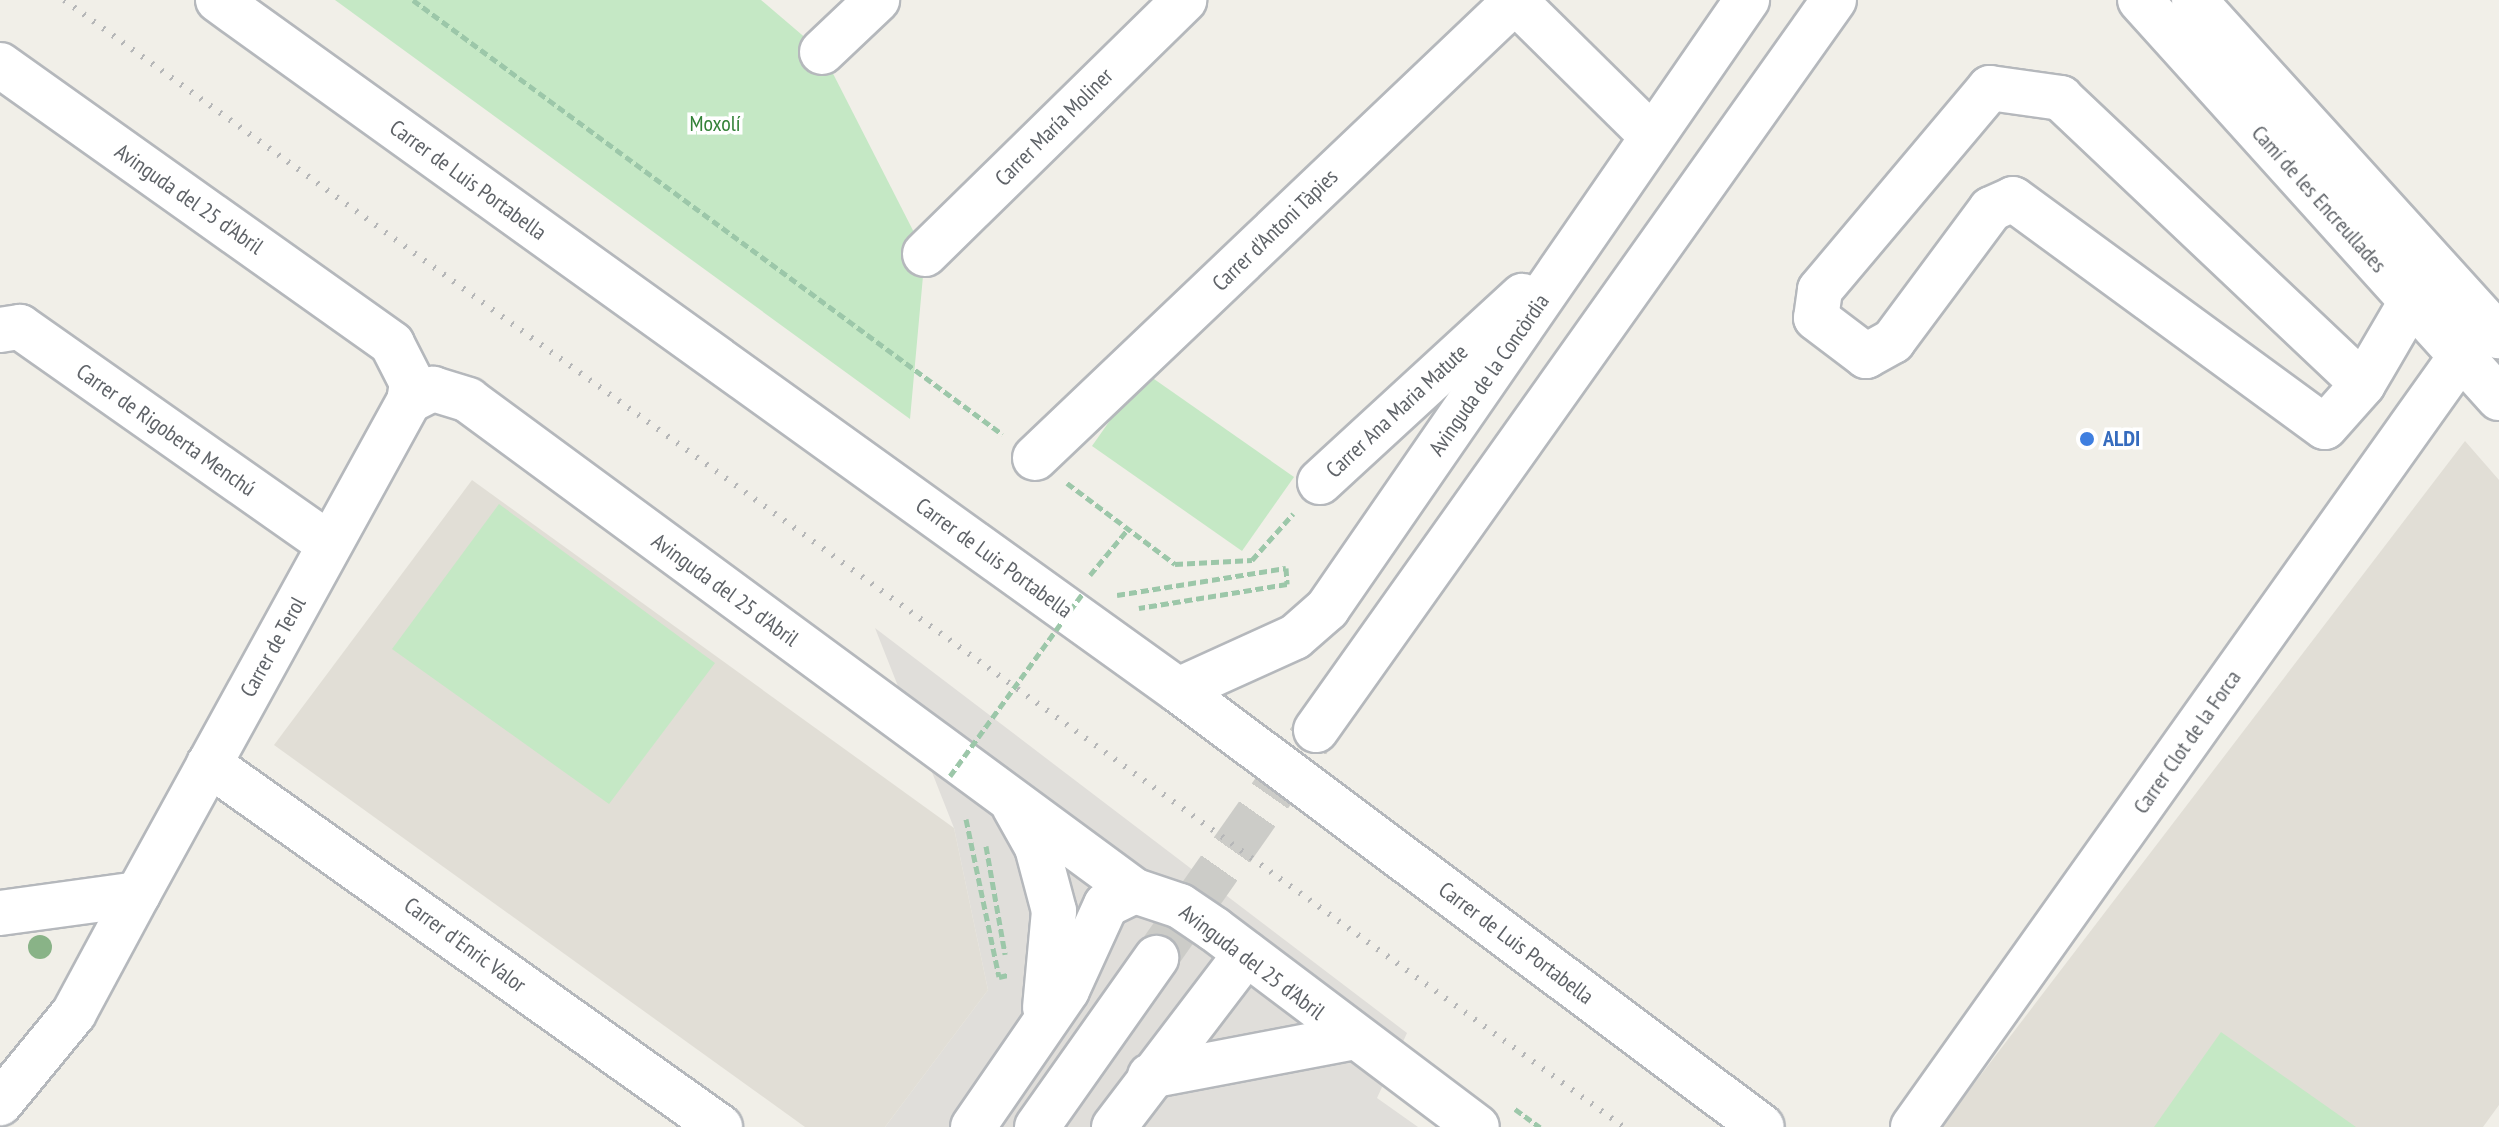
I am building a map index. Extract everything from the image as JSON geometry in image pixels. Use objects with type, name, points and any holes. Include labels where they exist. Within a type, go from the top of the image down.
[{"type":"street","name":"Carrer de Luis Portabella","points":[[218,0],[1178,690],[1762,1127]]},
{"type":"street","points":[[822,52],[877,0]]},
{"type":"street","name":"Carrer María Moliner","points":[[925,254],[1184,0]]},
{"type":"street","name":"Carrer d'Antoni Tàpies","points":[[1035,458],[1514,0]]},
{"type":"street","points":[[1514,0],[1651,135]]},
{"type":"street","name":"Avinguda de la Concòrdia","points":[[1178,690],[1295,637],[1327,609],[1747,0]]},
{"type":"street","points":[[1316,730],[1834,0]]},
{"type":"street","name":"Camí de les Encreullades","points":[[2140,0],[2499,398]]},
{"type":"street","name":"Camí de les Encreullades","points":[[2194,0],[2499,336]]},
{"type":"street","name":"Avinguda del 25 d'Abril","points":[[0,65],[398,349],[410,371],[409,401],[433,389],[468,400],[1005,790],[1135,891],[1180,906],[1246,954],[1350,1038],[1477,1127]]},
{"type":"street","points":[[2363,384],[2061,98],[1990,88],[1820,290],[1816,318],[1866,356],[1893,341],[1991,209],[2013,199],[2325,427],[2363,384],[2411,302]]},
{"type":"street","name":"Carrer Ana Maria Matute","points":[[1320,482],[1580,243]]},
{"type":"street","name":"Carrer de Rigoberta Menchú","points":[[0,330],[20,327],[329,544]]},
{"type":"street","name":"Carrer Clot de la Forca","points":[[1913,1127],[2461,356]]},
{"type":"street","name":"Carrer de Terol","points":[[0,1103],[74,1013],[409,401]]},
{"type":"street","name":"Carrer d'Enric Valor","points":[[209,764],[720,1127]]},
{"type":"street","points":[[1005,790],[1037,847],[1054,911],[1042,1028]]},
{"type":"street","points":[[973,1127],[1078,972],[1106,905],[1135,891]]},
{"type":"street","points":[[0,913],[138,894]]},
{"type":"street","points":[[1114,1127],[1246,954]]},
{"type":"street","points":[[1037,1127],[1156,958]]},
{"type":"street","points":[[1150,1076],[1350,1038]]},
{"type":"path","points":[[413,0],[1175,564],[1252,560],[1320,482]]},
{"type":"path","points":[[1098,588],[1086,580],[1128,529]]},
{"type":"path","points":[[1109,597],[1286,568],[1287,584],[1125,610]]},
{"type":"path","points":[[959,782],[950,776],[1082,594],[1091,600]]},
{"type":"path","points":[[963,805],[999,977],[1009,975],[984,840]]},
{"type":"shaded area","points":[[2465,441],[2499,480],[2499,1105],[2483,1127],[1941,1127]]},
{"type":"shaded area","points":[[472,480],[954,828],[988,990],[885,1127],[805,1127],[274,745]]},
{"type":"shaded area","points":[[875,628],[1407,1033],[1377,1098],[1418,1127],[885,1127],[988,990],[954,828]]},
{"type":"green space","name":"Moxolí","points":[[335,0],[761,0],[822,52],[925,254],[910,419]]},
{"type":"green space","points":[[1144,372],[1294,477],[1242,551],[1092,446]]},
{"type":"green space","points":[[499,504],[715,663],[609,804],[392,649]]},
{"type":"green space","points":[[2221,1032],[2356,1127],[2154,1127]]},
{"type":"tunnel","points":[[1156,958],[1316,730]]},
{"type":"railway","points":[[64,0],[1624,1127]]},
{"type":"place","name":"ALDI","points":[[2087,439]]}]
